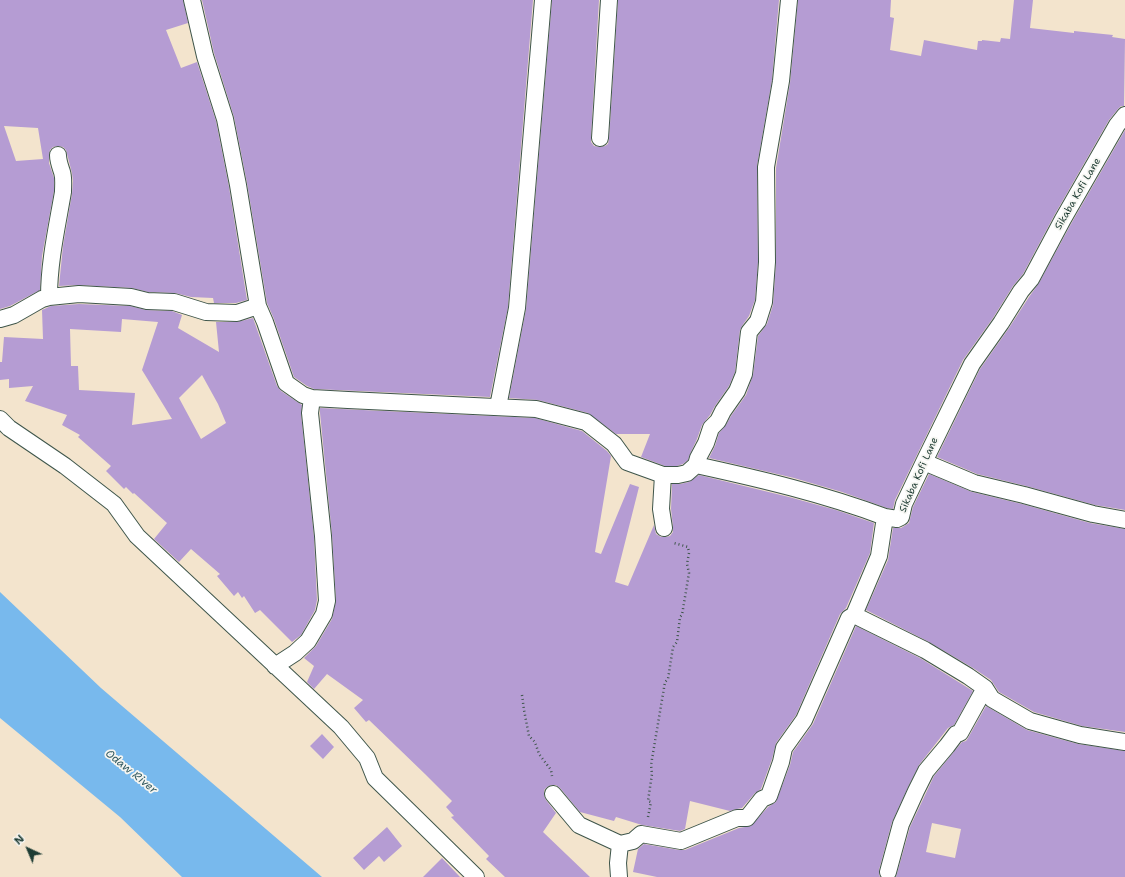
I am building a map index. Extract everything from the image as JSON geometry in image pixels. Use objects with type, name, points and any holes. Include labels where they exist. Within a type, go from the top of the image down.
[{"type":"street","points":[[192,0],[205,56],[225,119],[238,185],[258,306],[286,383],[303,395],[312,398],[536,409],[586,422],[614,444],[627,462],[663,475],[678,475],[687,473],[696,465],[711,428],[718,421],[723,411],[738,391],[744,374],[749,332],[758,321],[764,302],[767,262],[766,167],[781,81],[789,0]]},
{"type":"street","points":[[498,407],[518,308],[543,0]]},
{"type":"street","points":[[600,138],[609,0]]},
{"type":"street","name":"Sikaba Kofi Lane","points":[[641,834],[681,842],[737,818],[747,818],[762,799],[769,796],[781,762],[784,748],[804,720],[849,618],[854,615],[879,556],[885,517],[897,519],[901,517],[904,504],[972,364],[1001,323],[1021,291],[1032,279],[1063,219],[1125,115]]},
{"type":"street","points":[[49,297],[51,262],[63,192],[62,173],[58,161],[58,155]]},
{"type":"street","points":[[0,319],[14,314],[42,299],[79,294],[131,297],[147,302],[174,302],[206,312],[237,313],[258,306]]},
{"type":"street","points":[[275,666],[295,653],[308,641],[324,614],[327,601],[310,413],[312,398]]},
{"type":"street","points":[[0,419],[9,428],[65,466],[114,504],[137,536],[341,727],[367,758],[375,778],[476,877]]},
{"type":"street","points":[[924,462],[974,483],[1093,514],[1125,520]]},
{"type":"street","points":[[696,465],[761,480],[857,506],[885,517]]},
{"type":"street","points":[[663,475],[660,509],[664,528]]},
{"type":"street","points":[[854,615],[925,650],[985,688],[992,699],[1030,721],[1080,735],[1125,742]]},
{"type":"street","points":[[888,872],[901,824],[926,771],[956,734],[960,733],[985,688]]},
{"type":"street","points":[[553,794],[579,825],[620,844],[633,841],[641,834]]},
{"type":"street","points":[[619,877],[618,863],[620,844]]},
{"type":"path","points":[[641,834],[647,820],[651,802],[648,801],[652,774],[651,765],[665,682],[668,678],[673,647],[676,642],[680,617],[682,615],[689,573],[687,564],[689,553],[688,547],[672,542],[666,535],[664,528]]},
{"type":"path","points":[[522,695],[529,736],[535,742],[539,754],[551,770],[551,775],[555,783],[553,794]]},
{"type":"water","name":"Odaw River","points":[[0,592],[101,688],[322,877],[182,877],[120,817],[0,718]]},
{"type":"building","points":[[0,0],[183,0],[188,23],[166,30],[181,68],[197,62],[216,121],[229,187],[247,300],[236,303],[214,303],[213,298],[191,297],[175,293],[148,292],[132,288],[79,285],[59,286],[63,246],[73,181],[66,150],[63,147],[58,146],[53,147],[50,150],[49,155],[49,163],[54,178],[54,191],[42,256],[40,290],[10,306],[0,309]],"holes":[[[4,126],[38,128],[43,159],[16,161]]]},
{"type":"building","points":[[202,0],[533,0],[508,307],[490,397],[314,389],[294,377],[267,303],[247,183],[234,117],[214,53]]},
{"type":"building","points":[[552,0],[599,0],[591,142],[594,146],[600,147],[608,144],[609,139],[618,0],[779,0],[772,80],[757,166],[758,262],[755,300],[749,316],[740,330],[735,372],[729,386],[702,425],[688,460],[677,466],[665,466],[641,457],[650,434],[616,434],[588,413],[538,400],[509,398],[526,309]]},
{"type":"building","points":[[798,0],[891,0],[890,17],[894,18],[890,50],[921,56],[924,40],[977,50],[978,41],[1000,42],[1001,38],[1010,39],[1014,0],[1033,0],[1030,28],[1074,33],[1074,31],[1113,35],[1112,37],[1125,39],[1124,106],[1121,106],[1109,120],[1055,214],[1023,274],[1013,286],[993,318],[963,360],[895,500],[893,509],[794,478],[709,458],[719,433],[746,395],[753,375],[758,336],[767,324],[773,305],[776,262],[776,168],[790,83]]},
{"type":"building","points":[[1125,130],[1125,510],[1095,505],[977,474],[937,457],[980,369],[1039,283]]},
{"type":"building","points":[[79,304],[130,306],[146,310],[172,311],[182,315],[178,328],[219,352],[216,322],[237,322],[253,318],[277,386],[281,391],[302,405],[301,414],[314,537],[317,600],[315,610],[301,635],[292,642],[260,610],[255,613],[244,596],[242,598],[238,592],[234,596],[217,576],[220,574],[191,549],[179,562],[154,539],[167,523],[134,493],[133,494],[126,487],[124,489],[106,471],[111,466],[78,437],[80,435],[62,425],[67,415],[25,401],[33,386],[9,388],[9,379],[0,380],[0,362],[2,362],[4,337],[43,339],[42,310],[51,306]],"holes":[[[122,319],[158,322],[142,370],[172,419],[132,425],[135,393],[79,390],[78,366],[71,366],[70,329],[121,332]],[[202,375],[218,404],[226,423],[201,439],[179,398]]]},
{"type":"building","points":[[320,408],[535,418],[582,431],[611,456],[595,552],[601,554],[630,484],[639,487],[615,582],[628,586],[654,525],[656,534],[661,537],[670,536],[673,532],[671,509],[672,484],[689,482],[699,475],[789,497],[836,510],[874,523],[870,553],[846,608],[840,614],[796,715],[776,743],[761,789],[755,793],[742,808],[730,811],[690,801],[685,829],[680,831],[642,825],[616,817],[614,821],[580,812],[560,788],[556,785],[551,785],[544,790],[544,796],[556,813],[543,832],[590,877],[505,877],[486,859],[489,856],[451,817],[454,816],[446,807],[452,801],[369,720],[366,722],[354,708],[363,700],[327,674],[314,689],[307,682],[314,666],[304,658],[316,646],[332,619],[336,601],[332,535]]},
{"type":"building","points":[[929,474],[972,492],[1090,523],[1125,529],[1125,732],[1082,726],[1034,712],[999,692],[991,680],[973,668],[929,642],[866,610],[888,560],[893,528],[901,528],[909,523],[913,507]]},
{"type":"building","points":[[856,626],[920,658],[973,691],[954,725],[948,728],[919,765],[908,787],[892,822],[879,870],[880,877],[657,877],[633,872],[638,849],[644,844],[685,850],[739,828],[751,826],[768,807],[776,802],[790,765],[793,752],[813,724]]},
{"type":"building","points":[[986,706],[1027,730],[1078,744],[1125,751],[1125,877],[896,877],[910,827],[934,776],[962,742],[966,741]],"holes":[[[932,823],[961,829],[955,858],[926,852]]]},
{"type":"building","points":[[322,734],[334,747],[323,759],[310,746]]},
{"type":"building","points":[[387,827],[402,846],[384,862],[379,856],[364,870],[353,858]]},
{"type":"building","points":[[442,858],[460,877],[423,877]]}]
